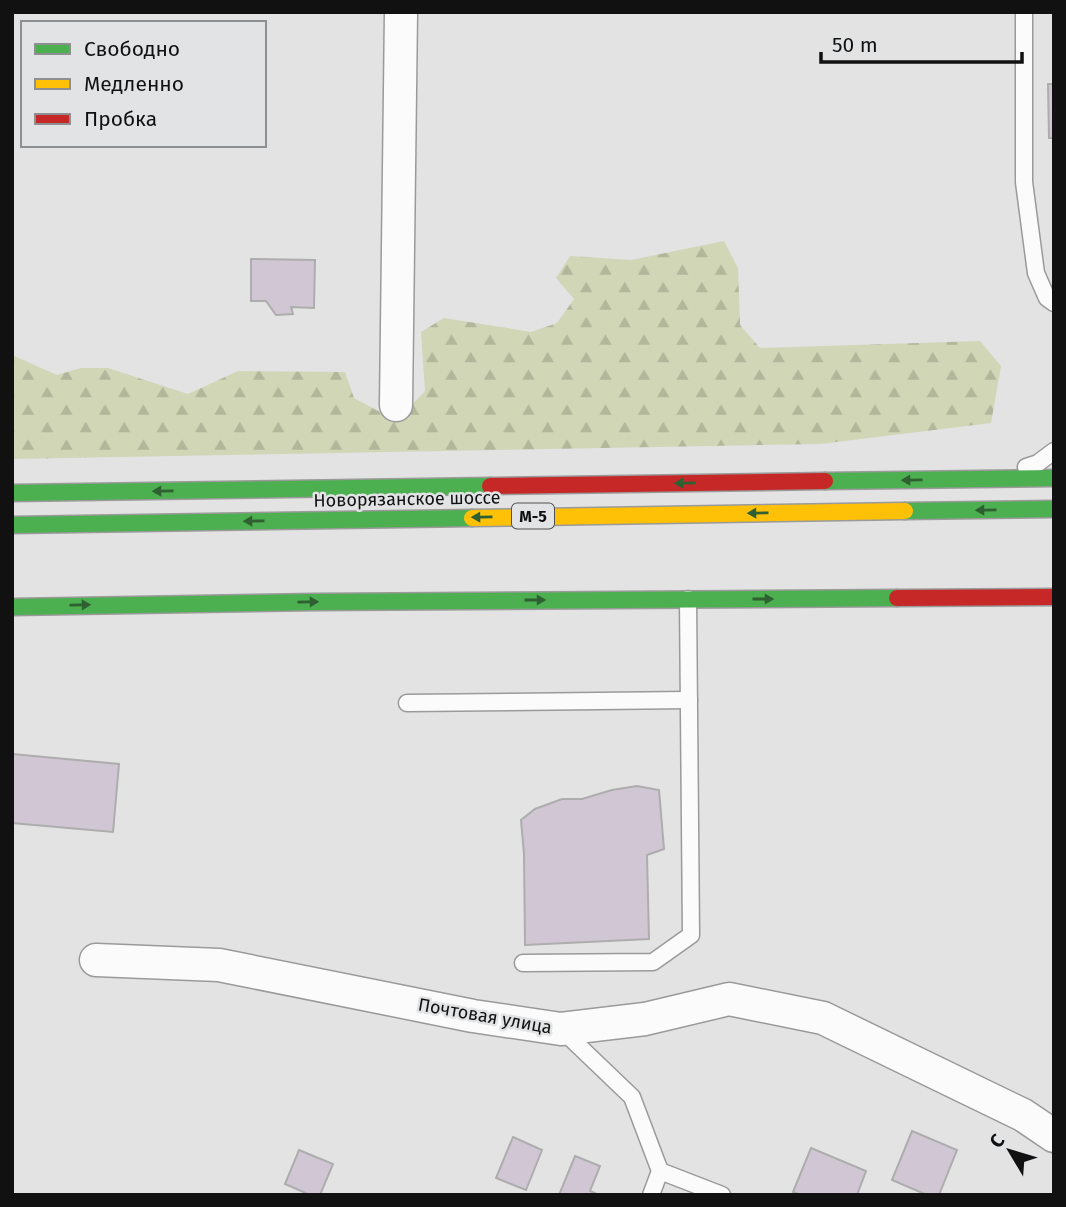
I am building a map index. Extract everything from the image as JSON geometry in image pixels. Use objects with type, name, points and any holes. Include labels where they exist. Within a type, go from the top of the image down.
[{"type":"main road","points":[[12,493],[1054,478]]},
{"type":"main road","name":"Новорязанское шоссе","points":[[12,525],[1054,509]]},
{"type":"main road","points":[[12,607],[316,601],[1054,597]]},
{"type":"street","points":[[396,405],[401,12]]},
{"type":"street","name":"Почтовая улица","points":[[96,960],[219,965],[473,1016],[561,1029],[645,1019],[729,999],[823,1018],[1023,1115],[1054,1136]]},
{"type":"lane","points":[[1024,12],[1024,181],[1036,274],[1047,298],[1054,303]]},
{"type":"lane","points":[[986,479],[1038,463],[1054,452]]},
{"type":"lane","points":[[523,963],[653,962],[691,935],[688,599]]},
{"type":"lane","points":[[407,703],[689,700]]},
{"type":"lane","points":[[561,1029],[632,1097],[660,1171],[650,1195]]},
{"type":"lane","points":[[660,1171],[722,1195]]},
{"type":"green space","points":[[724,241],[738,268],[740,325],[760,348],[980,341],[1001,366],[991,423],[820,444],[12,459],[12,355],[57,375],[81,368],[108,368],[188,394],[238,371],[345,372],[354,398],[378,411],[405,412],[425,391],[421,332],[444,318],[531,332],[557,323],[574,299],[556,278],[570,256],[631,260]]},
{"type":"building","points":[[1048,84],[1054,84],[1054,138],[1049,138]]},
{"type":"building","points":[[251,259],[315,260],[314,308],[291,307],[293,314],[276,315],[266,301],[251,301]]},
{"type":"building","points":[[12,754],[119,764],[113,832],[12,823]]},
{"type":"building","points":[[637,786],[659,790],[664,849],[647,855],[649,939],[525,945],[521,820],[535,809],[562,799],[582,799]]},
{"type":"building","points":[[912,1131],[957,1150],[939,1195],[927,1195],[892,1180]]},
{"type":"building","points":[[513,1137],[542,1150],[526,1190],[496,1178]]},
{"type":"building","points":[[811,1148],[866,1171],[857,1195],[801,1195],[793,1192]]},
{"type":"building","points":[[299,1150],[333,1164],[320,1195],[310,1195],[285,1184]]},
{"type":"building","points":[[575,1156],[600,1166],[590,1191],[599,1195],[559,1195]]},
{"type":"traffic: fast","points":[[825,481],[1054,478]]},
{"type":"traffic: fast","points":[[12,493],[490,486]]},
{"type":"traffic: fast","points":[[905,511],[1054,509]]},
{"type":"traffic: fast","points":[[12,525],[472,518]]},
{"type":"traffic: fast","points":[[12,607],[897,598]]},
{"type":"traffic: slow","points":[[472,518],[905,511]]},
{"type":"traffic: jam","points":[[490,486],[825,481]]},
{"type":"traffic: jam","points":[[897,598],[1054,597]]}]
